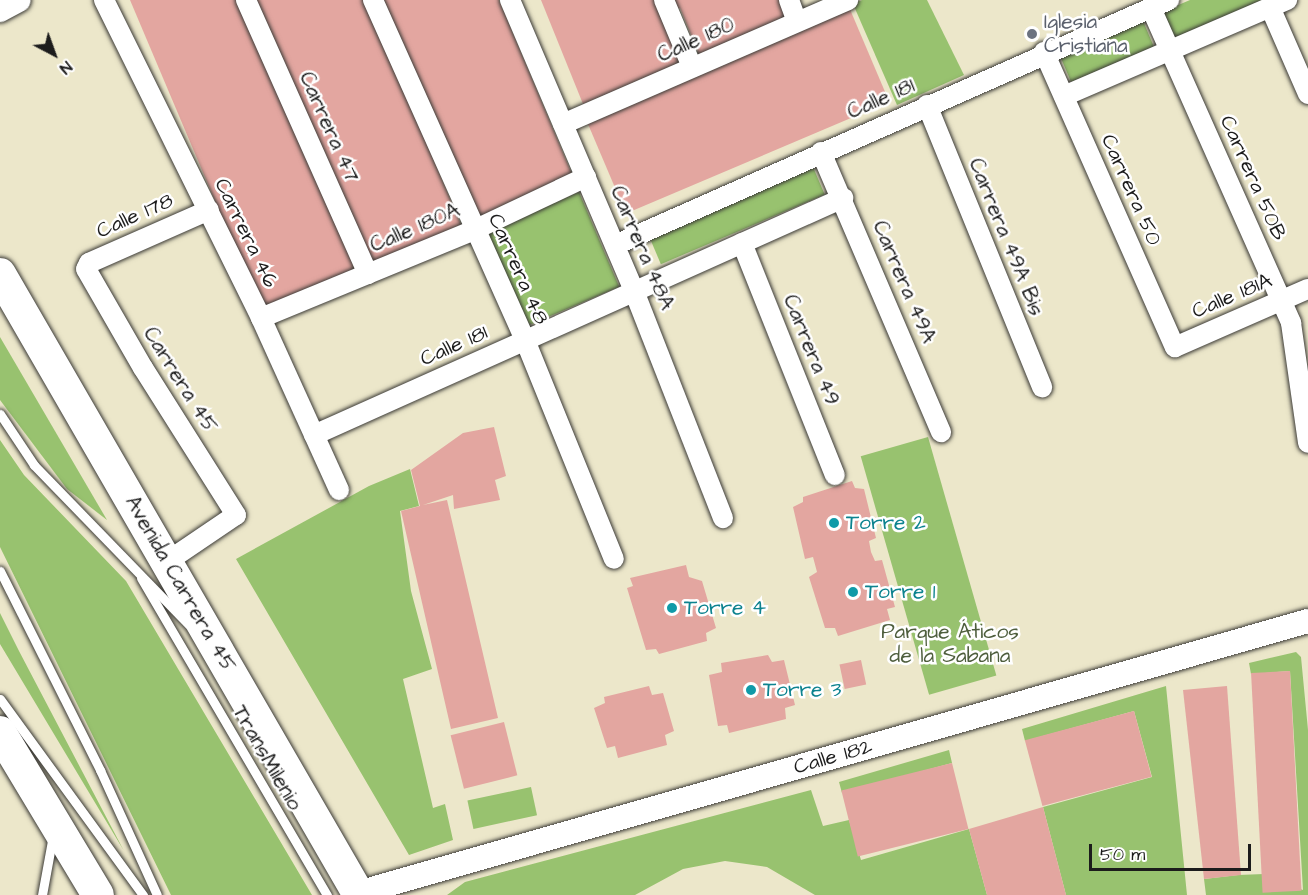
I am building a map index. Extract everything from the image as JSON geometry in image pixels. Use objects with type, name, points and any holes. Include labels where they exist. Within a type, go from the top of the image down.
[{"type":"highway","name":"Avenida Carrera 45","points":[[0,274],[359,894]]},
{"type":"highway","points":[[0,732],[98,895]]},
{"type":"street","points":[[0,10],[18,0]]},
{"type":"street","name":"Carrera 46","points":[[104,0],[261,318],[339,490]]},
{"type":"street","name":"Carrera 47","points":[[246,0],[368,274]]},
{"type":"street","name":"Carrera 48","points":[[373,0],[525,340],[614,559]]},
{"type":"street","name":"Carrera 48A","points":[[510,0],[634,291],[723,518]]},
{"type":"street","points":[[664,0],[692,67]]},
{"type":"street","points":[[789,0],[797,22]]},
{"type":"street","name":"Calle 180","points":[[563,124],[848,0]]},
{"type":"street","name":"Calle 181","points":[[615,245],[1044,52],[1169,0]]},
{"type":"street","points":[[1064,96],[1279,4],[1308,94]]},
{"type":"street","name":"Carrera 50B","points":[[1151,8],[1295,336],[1308,443]]},
{"type":"street","name":"Carrera 50","points":[[1044,52],[1175,347]]},
{"type":"street","name":"Carrera 49A Bis","points":[[927,105],[1042,387]]},
{"type":"street","name":"Carrera 49A","points":[[821,152],[843,198],[941,432]]},
{"type":"street","name":"Calle 180A","points":[[261,318],[474,230],[586,177]]},
{"type":"street","name":"Calle 181","points":[[314,435],[843,198]]},
{"type":"street","name":"Calle 178","points":[[86,269],[89,262],[209,210]]},
{"type":"street","name":"Carrera 49","points":[[742,243],[835,475]]},
{"type":"street","name":"Carrera 45","points":[[86,269],[143,368],[236,515],[168,561]]},
{"type":"street","name":"Calle 181A","points":[[1175,347],[1308,290]]},
{"type":"street","name":"Calle 182","points":[[359,894],[1308,621]]},
{"type":"lane","name":"TransMilenio","points":[[0,414],[34,465],[141,578],[226,662]]},
{"type":"lane","points":[[0,571],[100,770],[157,895]]},
{"type":"lane","name":"TransMilenio","points":[[141,578],[327,895]]},
{"type":"lane","points":[[0,699],[143,895]]},
{"type":"lane","points":[[42,895],[56,824]]},
{"type":"green space","points":[[862,0],[927,0],[964,75],[897,105],[853,4]]},
{"type":"green space","points":[[1190,0],[1275,0],[1175,43],[1162,12]]},
{"type":"green space","points":[[1143,21],[1154,47],[1071,82],[1060,56]]},
{"type":"green space","points":[[813,167],[825,195],[661,264],[649,237]]},
{"type":"green space","points":[[579,192],[619,287],[524,327],[483,233]]},
{"type":"green space","points":[[0,337],[107,520],[67,489],[0,400]]},
{"type":"green space","name":"Parque Áticos de la Sabana","points":[[928,437],[996,675],[929,695],[861,456]]},
{"type":"green space","points":[[0,440],[24,475],[126,581],[312,895],[171,895],[0,547]]},
{"type":"green space","points":[[410,469],[419,506],[400,511],[411,591],[432,669],[403,679],[433,808],[445,804],[453,840],[409,855],[236,559],[369,486]]},
{"type":"green space","points":[[0,613],[19,651],[124,851],[0,644]]},
{"type":"green space","points":[[1296,652],[1301,657],[1308,730],[1308,895],[1206,895],[1204,879],[1238,875],[1264,874],[1303,890],[1290,671],[1251,674],[1249,663]]},
{"type":"green space","points":[[1166,686],[1187,895],[1066,895],[1043,807],[1152,777],[1134,711],[1025,741],[1022,729]]},
{"type":"green space","points":[[949,750],[952,763],[842,793],[839,782]]},
{"type":"green space","points":[[531,787],[537,815],[473,829],[467,801]]},
{"type":"green space","points":[[811,790],[823,826],[849,820],[861,860],[969,829],[987,895],[815,895],[767,867],[725,861],[683,869],[635,895],[447,895],[465,882]]},
{"type":"building","points":[[130,0],[240,0],[361,271],[262,312]]},
{"type":"building","points":[[255,0],[366,0],[462,227],[370,267]]},
{"type":"building","points":[[380,0],[499,0],[574,179],[475,222]]},
{"type":"building","points":[[541,0],[658,0],[685,62],[583,104]]},
{"type":"building","points":[[668,0],[784,0],[792,18],[700,57],[680,8],[673,11]]},
{"type":"building","points":[[849,7],[889,102],[626,214],[586,119]]},
{"type":"building","points":[[494,427],[506,476],[495,480],[500,500],[454,509],[453,495],[423,505],[447,500],[498,718],[451,729],[401,511],[420,506],[411,470],[463,433]]},
{"type":"building","points":[[852,481],[855,488],[864,489],[876,538],[869,541],[871,552],[875,561],[882,560],[895,607],[887,609],[890,620],[838,636],[835,628],[825,628],[809,577],[817,572],[813,557],[805,559],[793,507],[803,502],[803,497]]},
{"type":"building","name":"Torre 4","points":[[686,565],[689,577],[702,581],[716,628],[706,633],[707,641],[659,654],[656,649],[646,650],[627,588],[633,586],[630,578]]},
{"type":"building","name":"Torre 3","points":[[768,655],[772,662],[784,660],[795,705],[785,708],[786,719],[729,733],[727,725],[718,726],[709,675],[722,672],[721,663]]},
{"type":"building","points":[[861,660],[866,684],[845,689],[839,665]]},
{"type":"building","points":[[1290,671],[1302,891],[1263,893],[1251,673]]},
{"type":"building","points":[[649,686],[652,695],[663,693],[674,731],[665,735],[667,745],[618,758],[615,746],[607,748],[594,708],[605,703],[604,697]]},
{"type":"building","points":[[1227,686],[1241,875],[1204,879],[1183,690]]},
{"type":"building","points":[[1134,711],[1152,777],[1042,806],[1025,740]]},
{"type":"building","points":[[504,722],[517,775],[464,789],[451,735]]},
{"type":"building","points":[[952,763],[968,829],[858,857],[841,791]]},
{"type":"building","points":[[1043,807],[1066,895],[987,895],[969,829]]},
{"type":"place","name":"Iglesia Cristiana","points":[[1032,34]]},
{"type":"place","name":"Torre 2","points":[[834,523]]},
{"type":"place","name":"Torre 1","points":[[853,592]]},
{"type":"place","name":"Torre 4","points":[[672,608]]},
{"type":"place","name":"Torre 3","points":[[751,690]]}]
